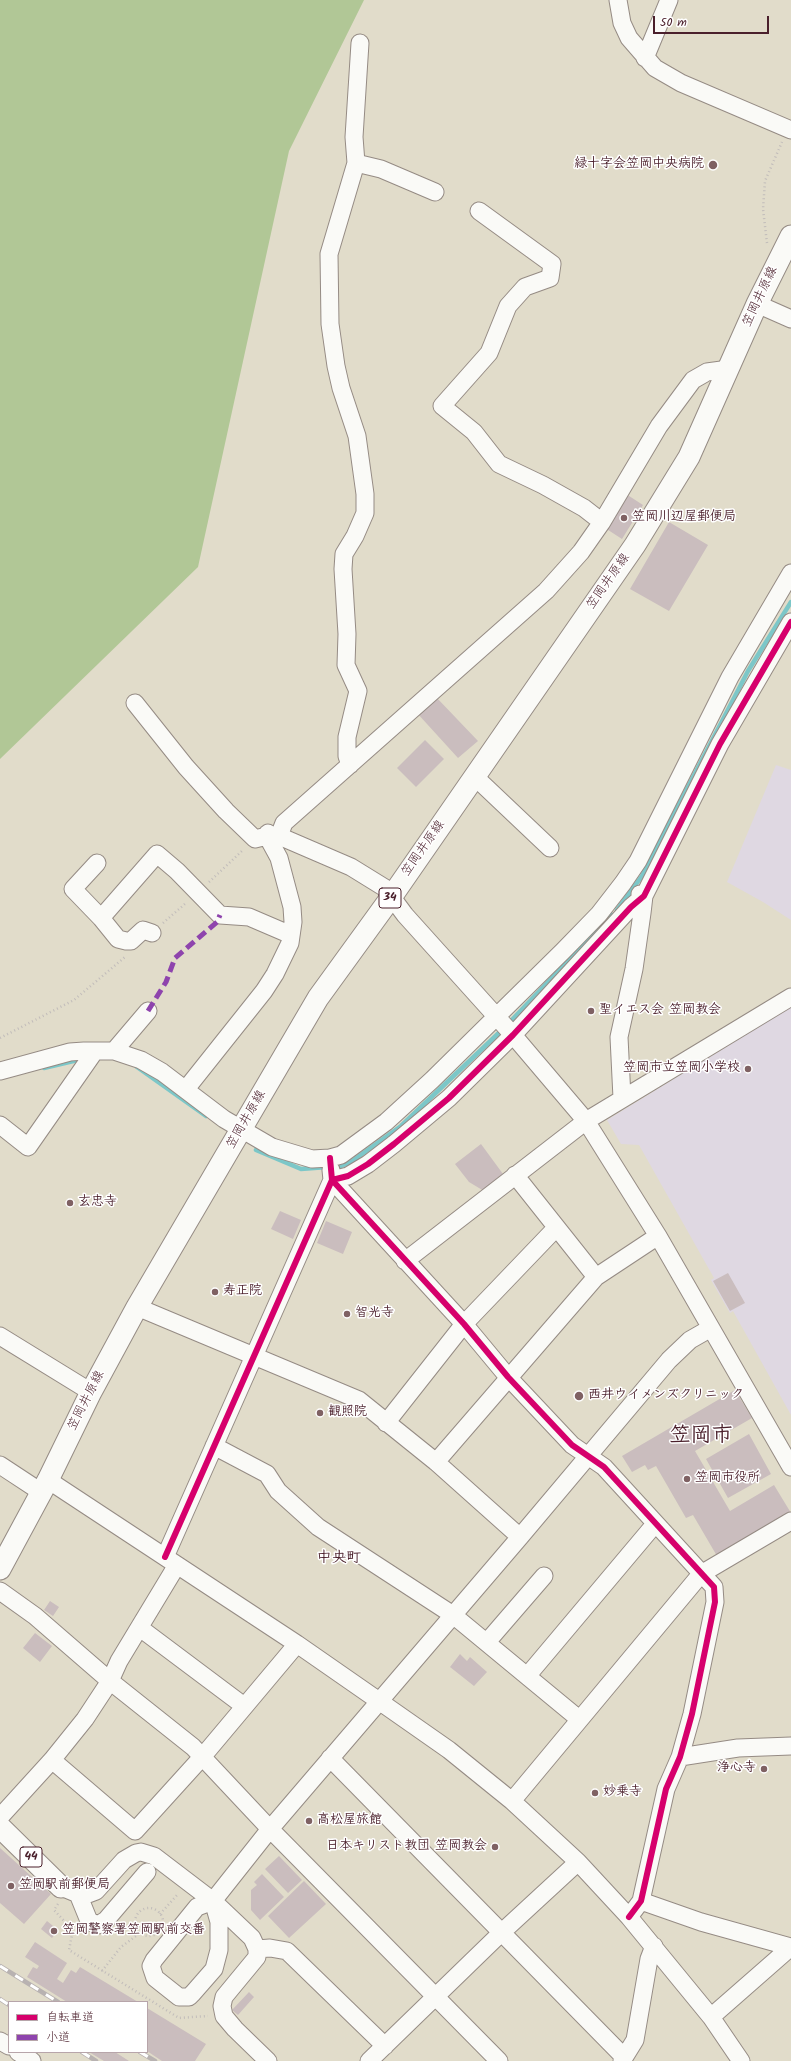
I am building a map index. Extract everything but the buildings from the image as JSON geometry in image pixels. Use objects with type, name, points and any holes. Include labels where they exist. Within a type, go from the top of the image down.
[{"type":"main road","name":"笠岡井原線","points":[[0,1569],[91,1392],[137,1307],[318,998],[392,896],[635,544],[688,457],[757,304],[791,236]]},
{"type":"main road","name":"44","points":[[0,1826],[67,1893]]},
{"type":"street","points":[[618,0],[622,23],[630,38],[654,68],[681,83],[789,129]]},
{"type":"street","points":[[645,58],[669,0]]},
{"type":"street","points":[[350,765],[347,756],[347,737],[358,691],[346,665],[347,634],[343,569],[344,554],[355,536],[365,513],[366,494],[357,436],[341,388],[336,366],[330,324],[329,254],[356,163],[354,137],[360,44]]},
{"type":"street","points":[[356,163],[381,169],[435,192]]},
{"type":"street","points":[[479,211],[552,264],[550,278],[525,287],[508,306],[489,353],[442,406],[474,432],[499,464],[543,485],[584,508],[602,522]]},
{"type":"street","points":[[757,304],[791,319]]},
{"type":"street","points":[[135,703],[186,767],[226,811],[255,838],[275,834],[350,765],[546,591],[581,552],[602,522],[659,426],[693,380],[707,372],[729,369]]},
{"type":"street","points":[[711,739],[730,677],[791,573]]},
{"type":"street","points":[[0,1070],[70,1052],[90,1058],[114,1052],[141,1060],[186,1089],[241,1130],[272,1147],[312,1159],[348,1176],[392,1130],[440,1089],[571,958],[599,914],[633,889],[676,811],[711,739],[791,622]]},
{"type":"street","points":[[474,776],[550,848]]},
{"type":"street","points":[[0,1817],[52,1760],[85,1719],[110,1680],[119,1661],[140,1628],[171,1561],[214,1446],[254,1357],[331,1168],[342,1155],[392,1130],[440,1089],[571,958],[631,907],[638,861],[676,811]]},
{"type":"street","points":[[275,834],[351,867],[385,888],[405,915],[586,1121],[658,1236],[791,1468]]},
{"type":"street","points":[[186,1089],[264,991],[285,956],[293,922],[292,907],[275,834]]},
{"type":"street","points":[[101,918],[157,854],[177,871],[220,915],[249,916],[291,935]]},
{"type":"street","points":[[97,863],[73,888],[118,939],[131,941],[143,930],[152,933]]},
{"type":"street","points":[[622,1098],[619,1037],[634,969],[633,889]]},
{"type":"street","points":[[405,1261],[586,1121],[791,997]]},
{"type":"street","points":[[114,1052],[148,1011]]},
{"type":"street","points":[[0,1125],[28,1147],[90,1058]]},
{"type":"street","points":[[331,1168],[405,1261],[464,1324],[508,1377],[572,1445],[604,1467],[714,1587],[715,1602],[692,1714],[680,1757],[666,1788],[641,1901],[629,1916]]},
{"type":"street","points":[[515,1175],[596,1278]]},
{"type":"street","points":[[386,1423],[464,1324],[556,1228]]},
{"type":"street","points":[[436,1462],[508,1377],[596,1278],[658,1236]]},
{"type":"street","points":[[137,1307],[359,1400],[436,1462],[520,1537]]},
{"type":"street","points":[[213,1901],[219,1922],[218,1950],[214,1969],[189,1997],[179,1997],[155,1978],[151,1966],[197,1907],[213,1901],[270,1829],[520,1537],[669,1360],[690,1340],[711,1328]]},
{"type":"street","points":[[0,1336],[91,1392]]},
{"type":"street","points":[[214,1446],[267,1474],[278,1491],[318,1527],[453,1615],[528,1675],[578,1719]]},
{"type":"street","points":[[0,1465],[44,1486],[171,1561],[297,1644],[449,1750],[512,1801],[578,1862],[629,1916],[711,2017],[741,2061]]},
{"type":"street","points":[[512,1801],[578,1719],[701,1574],[791,1521]]},
{"type":"street","points":[[528,1675],[655,1524]]},
{"type":"street","points":[[487,1642],[544,1576]]},
{"type":"street","points":[[0,1591],[35,1616],[203,1756],[270,1829],[499,2061]]},
{"type":"street","points":[[140,1628],[244,1706]]},
{"type":"street","points":[[136,1853],[135,1831],[203,1756],[297,1644]]},
{"type":"street","points":[[680,1757],[738,1748],[791,1746]]},
{"type":"street","points":[[330,1758],[623,2059],[635,2040],[649,1959],[654,1946]]},
{"type":"street","points":[[52,1760],[135,1831]]},
{"type":"street","points":[[67,1893],[88,1894],[96,1891],[124,1860],[136,1853],[154,1856],[213,1901],[252,1938],[257,1949],[257,1957],[224,1997],[222,2006],[224,2016],[235,2029],[268,2061]]},
{"type":"street","points":[[369,2061],[501,1933],[578,1862]]},
{"type":"street","points":[[67,1893],[89,1921],[98,1925],[106,1920],[147,1872]]},
{"type":"street","points":[[641,1901],[701,1922],[791,1947]]},
{"type":"street","points":[[711,2017],[791,1947]]},
{"type":"street","points":[[257,1949],[270,1948],[287,1951],[385,2046]]},
{"type":"street","points":[[20,2053],[32,2061]]},
{"type":"path","points":[[768,248],[763,209],[765,182],[789,129]]},
{"type":"path","points":[[160,1914],[182,1889]]},
{"type":"path","points":[[67,1893],[54,1910],[68,1924],[72,1935],[69,1950],[102,1971],[121,1947],[140,1933]]},
{"type":"path","points":[[148,1909],[160,1914],[162,1923],[156,1934],[148,1936],[140,1933],[137,1929],[135,1920],[140,1912],[148,1909]]},
{"type":"shaded area","points":[[776,765],[791,770],[791,920],[727,882]]},
{"type":"shaded area","points":[[791,1007],[791,1415],[733,1311],[730,1313],[711,1280],[714,1278],[639,1145],[621,1144],[607,1120]]},
{"type":"green space","points":[[0,0],[364,0],[289,151],[198,567],[0,759]]},
{"type":"waterway","points":[[617,910],[642,876],[748,671],[791,602]]},
{"type":"waterway","points":[[508,1024],[612,915]]},
{"type":"waterway","points":[[256,1150],[301,1169],[341,1166],[351,1162],[401,1126],[503,1029]]},
{"type":"waterway","points":[[44,1068],[82,1059]]},
{"type":"waterway","points":[[137,1067],[206,1116]]},
{"type":"railway","points":[[0,1966],[56,2001]]},
{"type":"railway","points":[[0,1999],[8,2004]]},
{"type":"railway","points":[[84,2053],[96,2061]]},
{"type":"railway","points":[[142,2053],[155,2061]]},
{"type":"marked path","points":[[148,1011],[166,982],[175,958],[217,922],[220,915]]},
{"type":"cycle path","points":[[165,1557],[332,1180],[348,1176],[368,1164],[449,1098],[513,1035],[631,907],[644,896],[720,744],[791,622]]},
{"type":"cycle path","points":[[330,1158],[332,1180],[464,1324],[508,1377],[572,1445],[604,1467],[714,1587],[715,1602],[692,1714],[680,1757],[666,1789],[641,1901],[629,1917]]},
{"type":"place","name":"緑十字会笠岡中央病院","points":[[713,165]]},
{"type":"place","name":"笠岡川辺屋郵便局","points":[[624,518]]},
{"type":"place","name":"聖イエス会 笠岡教会","points":[[591,1011]]},
{"type":"place","name":"笠岡市立笠岡小学校","points":[[748,1069]]},
{"type":"place","name":"玄忠寺","points":[[70,1203]]},
{"type":"place","name":"寿正院","points":[[215,1292]]},
{"type":"place","name":"智光寺","points":[[347,1314]]},
{"type":"place","name":"西井ウイメンズクリニック","points":[[579,1396]]},
{"type":"place","name":"観照院","points":[[320,1413]]},
{"type":"place","name":"笠岡市役所","points":[[687,1479]]},
{"type":"place","name":"浄心寺","points":[[764,1769]]},
{"type":"place","name":"妙乗寺","points":[[595,1793]]},
{"type":"place","name":"高松屋旅館","points":[[309,1821]]},
{"type":"place","name":"日本キリスト教団 笠岡教会","points":[[495,1847]]},
{"type":"place","name":"笠岡駅前郵便局","points":[[11,1886]]},
{"type":"place","name":"笠岡警察署笠岡駅前交番","points":[[54,1931]]},
{"type":"district","name":"笠岡市","points":[[701,1437]]},
{"type":"district","name":"中央町","points":[[339,1559]]}]
